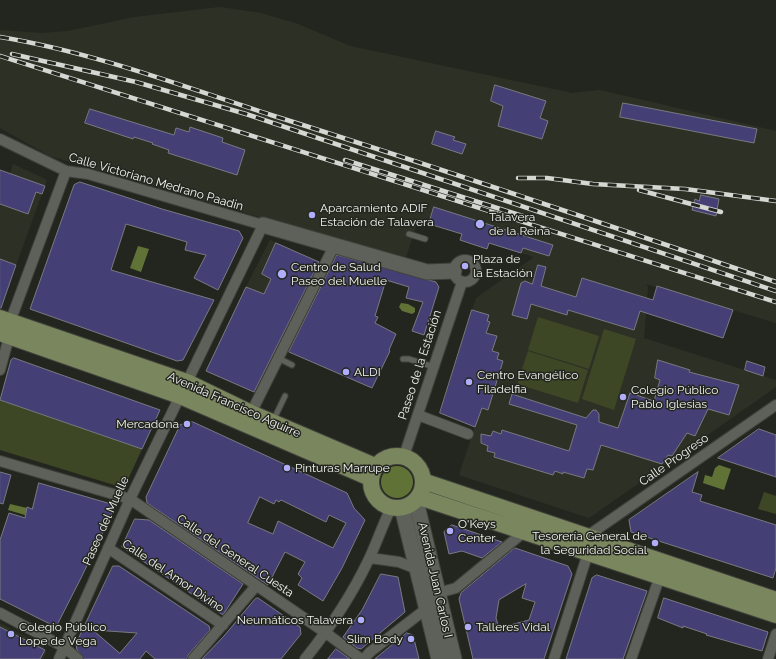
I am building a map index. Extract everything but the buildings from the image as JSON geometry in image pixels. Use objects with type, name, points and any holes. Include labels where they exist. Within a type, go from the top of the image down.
[{"type":"main road","name":"Avenida Francisco Aguirre","points":[[5,328],[251,413],[373,472]]},
{"type":"main road","name":"Avenida Francisco Aguirre","points":[[184,389],[373,472]]},
{"type":"main road","points":[[776,600],[423,481],[417,466],[404,456],[388,457],[373,472],[371,489],[375,497],[381,503],[407,503],[524,532],[776,615]]},
{"type":"main road","points":[[407,503],[423,481]]},
{"type":"street","name":"Calle Victoriano Medrano Paadin","points":[[0,138],[66,172],[88,174],[263,225]]},
{"type":"street","points":[[0,370],[5,328],[66,172]]},
{"type":"street","points":[[263,225],[427,272],[458,276]]},
{"type":"street","name":"Paseo del Muelle","points":[[59,659],[130,499],[263,225]]},
{"type":"street","points":[[251,413],[334,246]]},
{"type":"street","name":"Paseo de la Estación","points":[[404,456],[434,367],[458,276]]},
{"type":"street","name":"Calle Progreso","points":[[586,537],[776,405]]},
{"type":"street","points":[[418,415],[468,434]]},
{"type":"street","name":"Calle del General Cuesta","points":[[0,461],[130,499],[362,659]]},
{"type":"street","points":[[305,659],[326,633],[370,558],[407,503]]},
{"type":"street","name":"Avenida Juan Carlos I","points":[[407,503],[416,569],[439,659]]},
{"type":"street","name":"Avenida Juan Carlos I","points":[[407,503],[438,593],[454,659]]},
{"type":"street","points":[[438,593],[456,588],[524,532]]},
{"type":"street","name":"Calle del Amor Divino","points":[[108,548],[224,625]]},
{"type":"street","points":[[554,659],[588,553]]},
{"type":"street","points":[[370,558],[395,561],[416,569]]},
{"type":"street","points":[[631,659],[660,576]]},
{"type":"street","points":[[193,659],[224,625],[256,586]]},
{"type":"street","points":[[362,659],[426,609]]},
{"type":"street","points":[[0,613],[64,647],[78,659]]},
{"type":"street","points":[[768,659],[776,634]]},
{"type":"lane","points":[[409,234],[425,239]]},
{"type":"lane","points":[[278,358],[292,365]]},
{"type":"lane","points":[[403,360],[410,359],[434,367]]},
{"type":"lane","points":[[272,422],[285,396]]},
{"type":"shaded area","points":[[220,7],[261,13],[298,24],[350,46],[572,93],[600,90],[776,131],[776,323],[646,284],[648,287],[644,338],[776,380],[776,387],[589,518],[459,475],[499,353],[463,340],[476,298],[534,257],[489,243],[474,245],[460,240],[461,234],[418,221],[406,257],[249,214],[50,156],[0,128],[0,30],[42,33],[68,31],[135,17]]},
{"type":"shaded area","points":[[13,164],[47,180],[16,265],[0,259],[0,170],[10,174]]},
{"type":"shaded area","name":"Centro de Salud Paseo del Muelle","points":[[270,240],[317,262],[296,309],[246,287]]},
{"type":"shaded area","points":[[138,246],[149,249],[141,272],[130,268]]},
{"type":"shaded area","points":[[401,303],[408,304],[415,308],[415,312],[412,314],[402,311],[399,307]]},
{"type":"shaded area","points":[[538,317],[599,336],[589,369],[528,350]]},
{"type":"shaded area","points":[[604,329],[636,339],[614,410],[582,399]]},
{"type":"shaded area","points":[[528,351],[588,370],[578,403],[517,384]]},
{"type":"shaded area","points":[[0,400],[142,449],[124,488],[0,450]]},
{"type":"shaded area","points":[[719,465],[731,469],[724,490],[703,483],[705,475],[712,477],[715,468]]},
{"type":"shaded area","points":[[397,466],[408,471],[413,482],[408,493],[397,498],[386,493],[381,482],[386,471]]},
{"type":"shaded area","points":[[764,492],[776,496],[776,514],[758,509]]},
{"type":"shaded area","points":[[10,504],[27,508],[25,515],[8,510]]},
{"type":"shaded area","name":"Colegio Público Lope de Vega","points":[[0,623],[43,646],[46,653],[43,659],[0,659]]},
{"type":"railway","points":[[0,37],[69,51],[137,71],[461,176],[776,282]]},
{"type":"railway","points":[[12,54],[136,82],[246,114],[776,291]]},
{"type":"railway","points":[[0,56],[776,302]]},
{"type":"railway","points":[[345,160],[532,219]]},
{"type":"railway","points":[[518,178],[547,178],[593,184],[685,189],[776,201]]},
{"type":"railway","points":[[639,190],[721,212]]},
{"type":"place","name":"Aparcamiento ADIF Estación de Talavera","points":[[312,215]]},
{"type":"place","name":"Talavera de la Reina","points":[[480,224]]},
{"type":"place","name":"Plaza de la Estación","points":[[465,266]]},
{"type":"place","name":"Centro de Salud Paseo del Muelle","points":[[282,274]]},
{"type":"place","name":"ALDI","points":[[346,372]]},
{"type":"place","name":"Centro Evangélico Filadelfia","points":[[469,382]]},
{"type":"place","name":"Colegio Público Pablo Iglesias","points":[[623,397]]},
{"type":"place","name":"Mercadona","points":[[187,424]]},
{"type":"place","name":"Pinturas Marrupe","points":[[287,468]]},
{"type":"place","name":"O'Keys Center","points":[[450,531]]},
{"type":"place","name":"Tesorería General de la Seguridad Social","points":[[655,543]]},
{"type":"place","name":"Neumáticos Talavera","points":[[361,620]]},
{"type":"place","name":"Talleres Vidal","points":[[468,627]]},
{"type":"place","name":"Colegio Público Lope de Vega","points":[[11,634]]},
{"type":"place","name":"Slim Body","points":[[411,639]]}]
